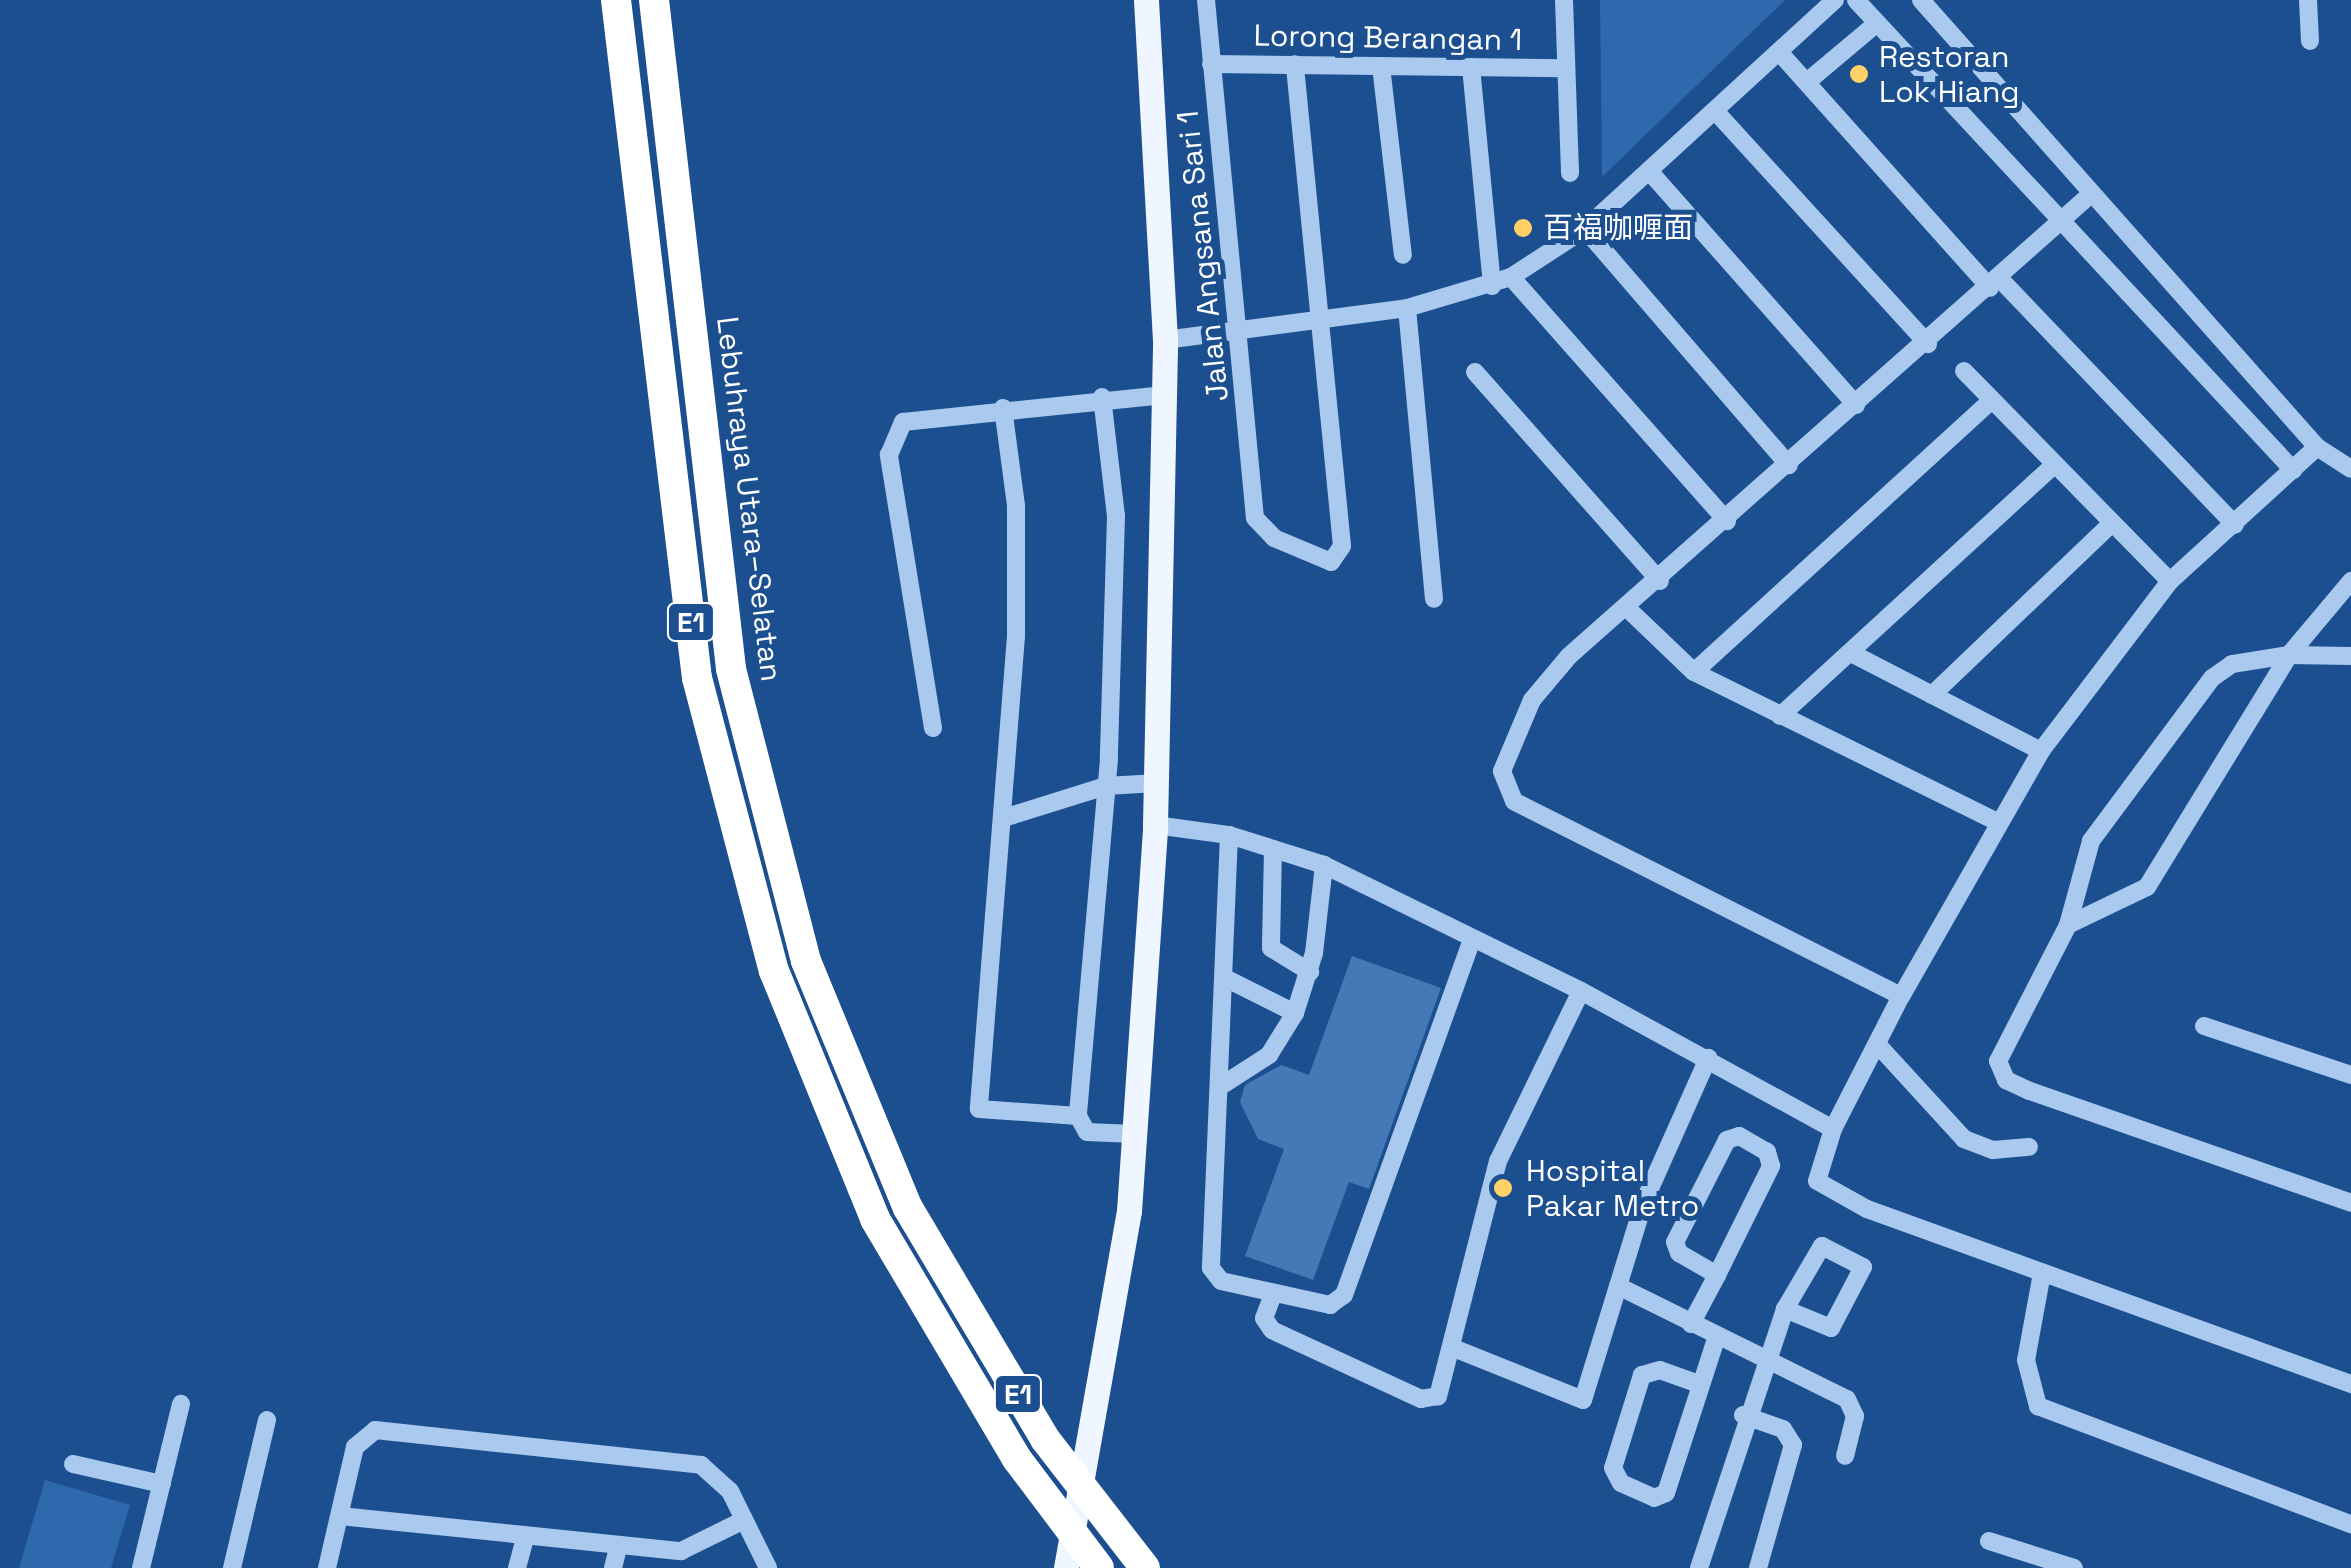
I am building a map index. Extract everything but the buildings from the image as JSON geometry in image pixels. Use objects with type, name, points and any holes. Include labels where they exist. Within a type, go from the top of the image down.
[{"type":"highway","name":"E1","points":[[616,0],[697,678],[774,971],[874,1219],[1017,1458],[1099,1568]]},
{"type":"highway","name":"Lebuhraya Utara–Selatan","points":[[654,0],[731,669],[806,961],[908,1208],[1045,1438],[1145,1568]]},
{"type":"main road","points":[[1066,1568],[1115,1307],[1134,1134],[1156,825],[1166,395],[1146,0]]},
{"type":"street","name":"Jalan Angsana Sari 1","points":[[1206,0],[1254,507],[1274,538],[1314,558],[1341,555],[1320,322]]},
{"type":"street","points":[[1564,0],[1563,68],[1570,174]]},
{"type":"street","points":[[1165,340],[1238,337],[1407,308],[1492,286],[1512,276],[1585,229],[1718,114],[1835,0]]},
{"type":"street","points":[[1856,0],[2293,470]]},
{"type":"street","points":[[1921,0],[2317,448],[2351,469]]},
{"type":"street","points":[[2308,0],[2310,41]]},
{"type":"street","points":[[1808,81],[1877,23]]},
{"type":"street","points":[[1780,53],[1995,283],[2235,524]]},
{"type":"street","name":"Lorong Berangan 1","points":[[1212,64],[1563,68]]},
{"type":"street","points":[[1295,64],[1320,322]]},
{"type":"street","points":[[1381,66],[1403,256]]},
{"type":"street","points":[[1471,67],[1492,286]]},
{"type":"street","points":[[1718,114],[1928,344]]},
{"type":"street","points":[[1650,172],[1856,404]]},
{"type":"street","points":[[1902,996],[1504,789],[1502,770],[1532,700],[1628,609],[2091,194]]},
{"type":"street","points":[[1585,229],[1789,465]]},
{"type":"street","points":[[1512,276],[1727,522]]},
{"type":"street","points":[[1407,308],[1434,598]]},
{"type":"street","points":[[1964,371],[2170,581]]},
{"type":"street","points":[[1475,372],[1660,581]]},
{"type":"street","points":[[933,728],[888,455],[916,414],[1166,395]]},
{"type":"street","points":[[1102,397],[1116,516],[1106,786],[1078,1116],[1086,1132],[1134,1134]]},
{"type":"street","points":[[1694,672],[1991,401]]},
{"type":"street","points":[[1003,408],[1018,563],[1008,817],[979,1109],[1078,1116]]},
{"type":"street","points":[[2317,448],[2170,581],[2041,752],[1997,822],[1902,996],[1815,1168],[1828,1191],[2351,1384]]},
{"type":"street","points":[[1780,716],[2053,466]]},
{"type":"street","points":[[1932,695],[2112,523]]},
{"type":"street","points":[[2068,924],[2147,888],[2288,655],[2351,580]]},
{"type":"street","points":[[1628,609],[1694,672],[1997,822]]},
{"type":"street","points":[[1851,653],[2041,752]]},
{"type":"street","points":[[2351,656],[2288,655],[2232,664],[2212,678],[2091,841],[2068,924],[1998,1061],[2006,1080],[2351,1203]]},
{"type":"street","points":[[1008,817],[1106,786],[1157,783]]},
{"type":"street","points":[[1156,825],[1229,836],[1324,865],[1581,992],[1833,1129]]},
{"type":"street","points":[[1229,836],[1224,1084],[1211,1268],[1221,1281],[1330,1305],[1344,1295],[1472,940]]},
{"type":"street","points":[[1273,849],[1271,948],[1310,972]]},
{"type":"street","points":[[1224,1084],[1270,1055],[1296,1012],[1310,972],[1324,865]]},
{"type":"street","points":[[1227,979],[1296,1012]]},
{"type":"street","points":[[1274,1294],[1264,1318],[1272,1330],[1421,1399],[1446,1385],[1498,1161],[1581,992]]},
{"type":"street","points":[[2204,1026],[2351,1075]]},
{"type":"street","points":[[1876,1044],[1964,1138],[1993,1150],[2029,1147]]},
{"type":"street","points":[[1452,1347],[1583,1400],[1618,1286],[1708,1058]]},
{"type":"street","points":[[1691,1324],[1717,1275],[1772,1166],[1767,1152],[1739,1136],[1727,1140],[1675,1242],[1679,1254],[1717,1275]]},
{"type":"street","points":[[1699,1568],[1743,1415],[1785,1309],[1822,1246],[1863,1267],[1832,1328],[1785,1309]]},
{"type":"street","points":[[2042,1273],[2026,1360],[2038,1406],[2351,1524]]},
{"type":"street","points":[[1618,1286],[1853,1405],[1845,1456]]},
{"type":"street","points":[[1699,1384],[1660,1370],[1642,1375],[1613,1468],[1621,1483],[1654,1498],[1666,1493],[1717,1336]]},
{"type":"street","points":[[141,1568],[180,1404]]},
{"type":"street","points":[[1743,1415],[1783,1429],[1793,1444],[1758,1568]]},
{"type":"street","points":[[232,1568],[267,1420]]},
{"type":"street","points":[[327,1568],[356,1446],[375,1430],[702,1465],[730,1491],[768,1568]]},
{"type":"street","points":[[73,1464],[162,1484]]},
{"type":"street","points":[[340,1516],[618,1548],[681,1551],[744,1520]]},
{"type":"street","points":[[518,1568],[525,1538]]},
{"type":"street","points":[[1989,1541],[2074,1568]]},
{"type":"street","points":[[613,1568],[618,1548]]},
{"type":"shaded area","points":[[1600,0],[1785,0],[1602,177]]},
{"type":"shaded area","points":[[45,1480],[130,1505],[111,1568],[19,1568]]},
{"type":"place","name":"Restoran Lok Hiang","points":[[1859,74]]},
{"type":"place","name":"百福咖喱面","points":[[1523,228]]},
{"type":"place","name":"Hospital Pakar Metro","points":[[1503,1188]]}]
